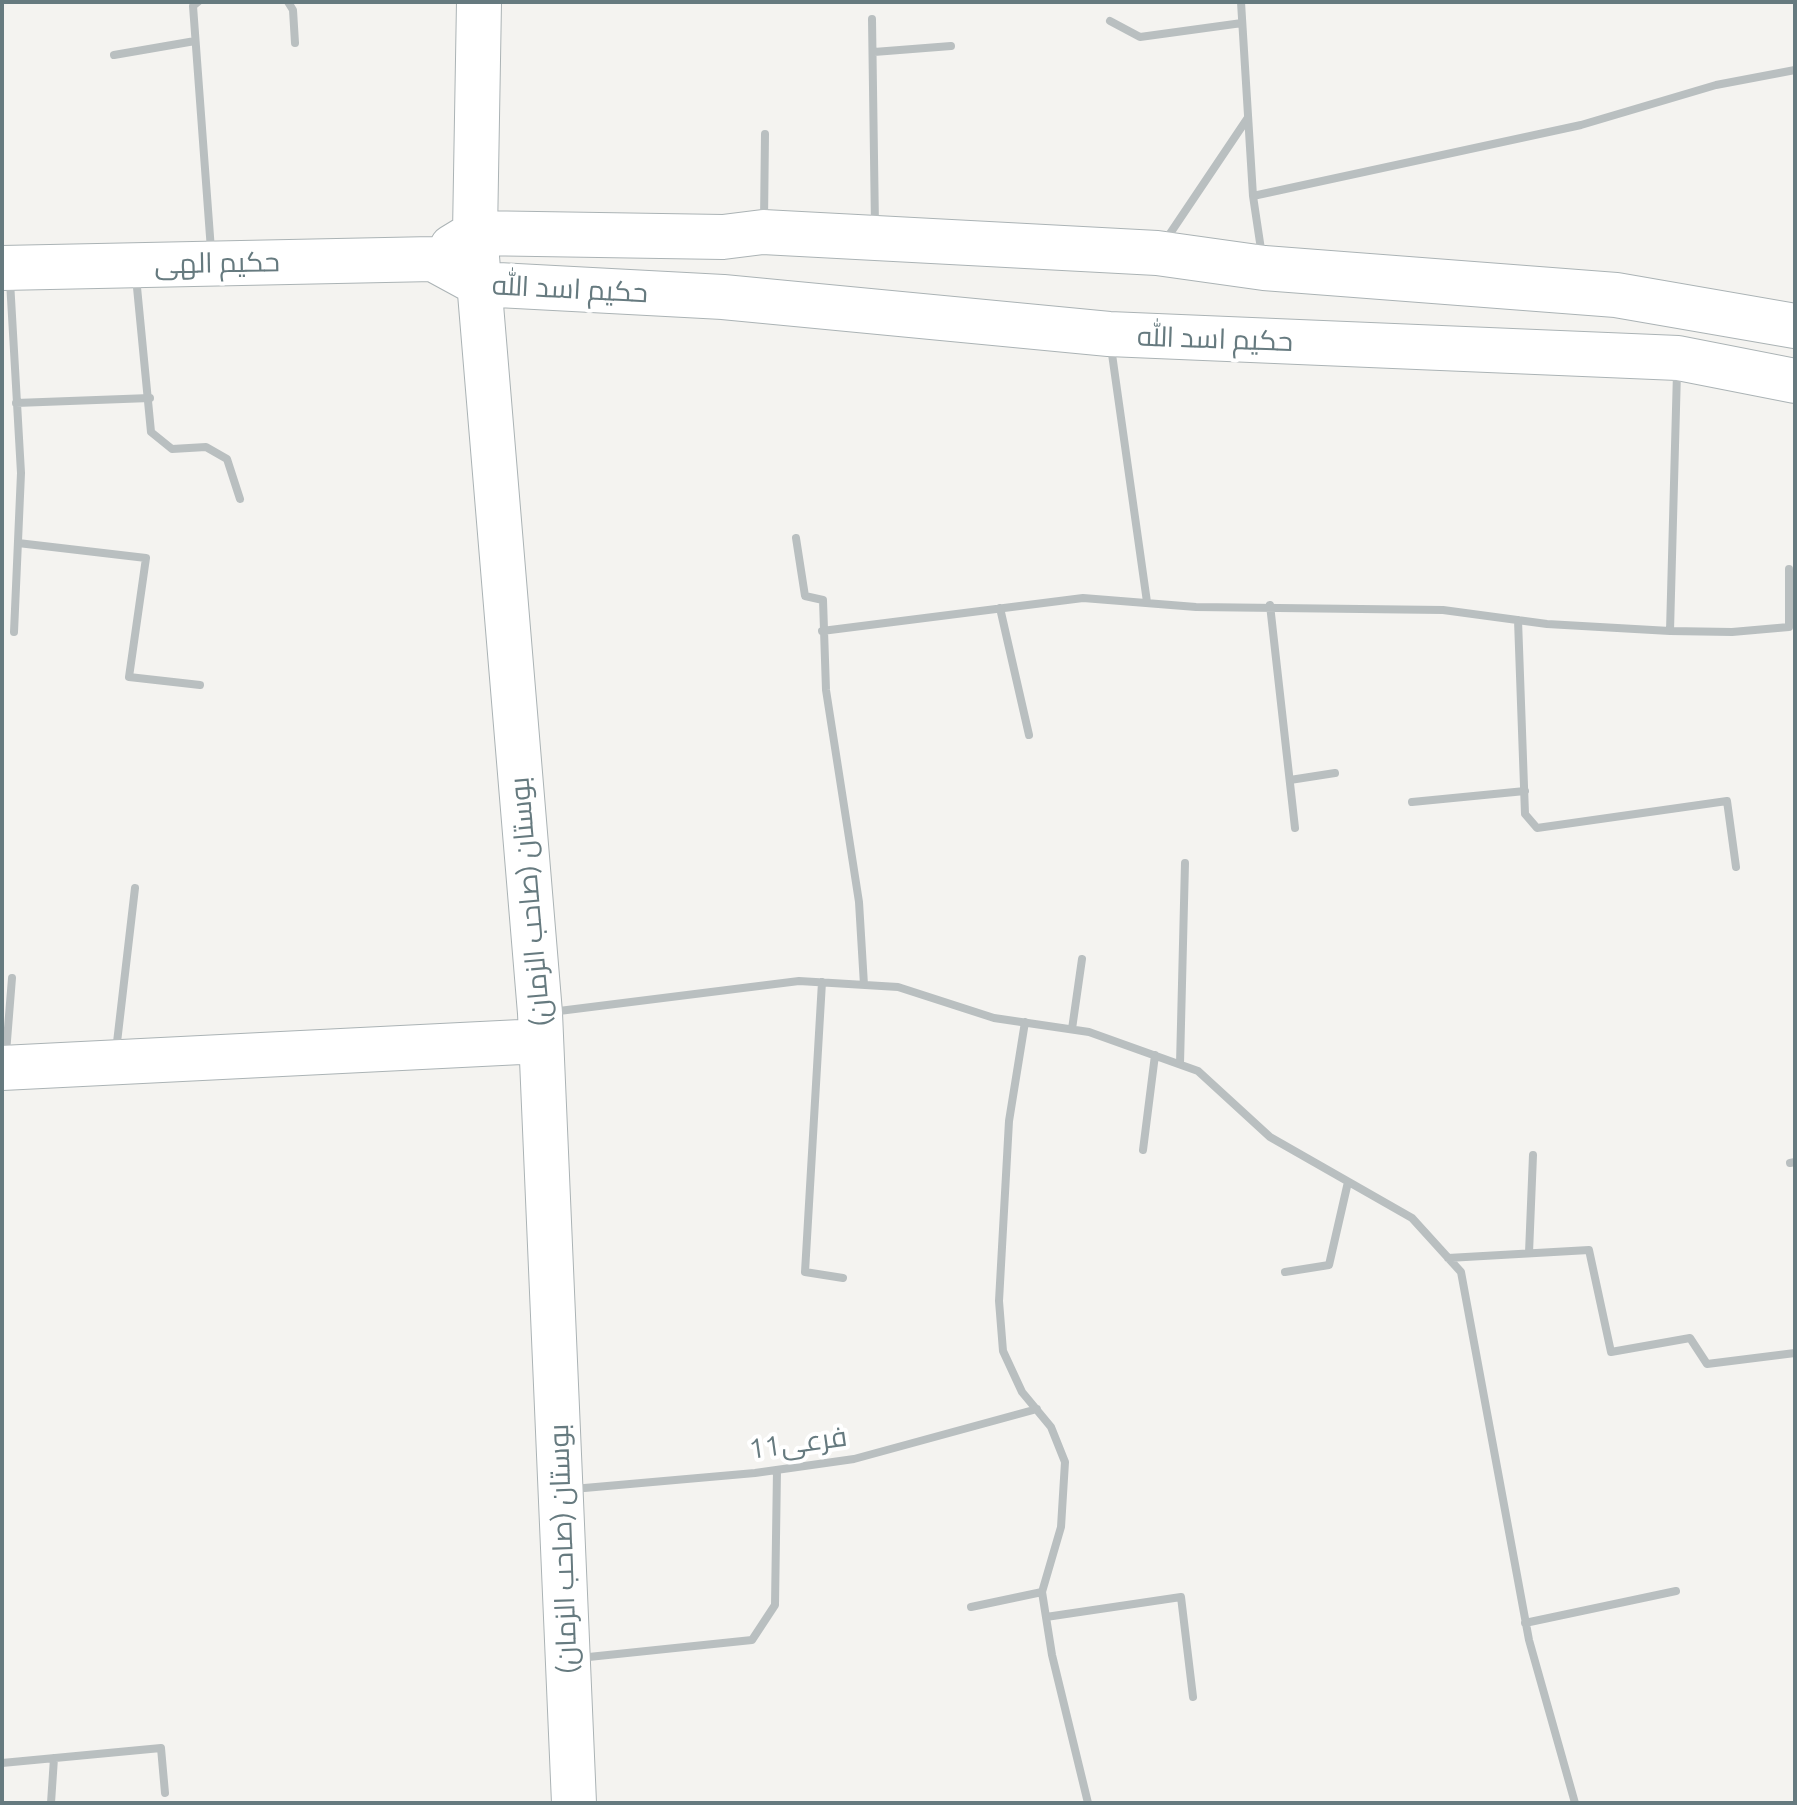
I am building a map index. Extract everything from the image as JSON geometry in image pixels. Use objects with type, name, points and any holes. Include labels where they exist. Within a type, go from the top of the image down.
[{"type":"main road","name":"بوستان (صاحب الزمان)","points":[[479,2],[475,233],[540,1027],[574,1803]]},
{"type":"main road","name":"حکیم اسد الله","points":[[1795,326],[1616,295],[1264,268],[1157,253],[875,239],[743,234],[475,233],[433,259],[479,284],[723,297],[1109,334],[1678,358],[1795,381]]},
{"type":"main road","points":[[723,297],[743,234]]},
{"type":"main road","name":"حکیم الهی","points":[[5,268],[433,259]]},
{"type":"main road","points":[[4,1068],[115,1062],[540,1027]]},
{"type":"street","points":[[198,2],[193,6],[212,263]]},
{"type":"street","points":[[288,2],[293,10],[295,43]]},
{"type":"street","points":[[1241,2],[1253,196],[1264,268]]},
{"type":"street","points":[[872,19],[875,239]]},
{"type":"street","points":[[1110,21],[1140,37],[1242,23]]},
{"type":"street","points":[[114,55],[195,41]]},
{"type":"street","points":[[874,52],[951,46]]},
{"type":"street","points":[[1253,196],[1581,125],[1716,85],[1795,70]]},
{"type":"street","points":[[1157,253],[1247,119]]},
{"type":"street","points":[[743,234],[765,134]]},
{"type":"street","points":[[135,265],[151,432],[172,449],[206,447],[227,459],[240,499]]},
{"type":"street","points":[[5,268],[21,473],[14,632]]},
{"type":"street","points":[[1109,334],[1147,602]]},
{"type":"street","points":[[1670,631],[1678,358]]},
{"type":"street","points":[[16,403],[150,398]]},
{"type":"street","points":[[796,538],[805,596],[823,600],[826,690],[859,902],[864,985]]},
{"type":"street","points":[[18,543],[146,558],[129,677],[200,685]]},
{"type":"street","points":[[1789,569],[1789,627],[1795,637]]},
{"type":"street","points":[[822,631],[1083,598],[1196,607],[1270,605],[1443,610],[1518,620],[1670,631],[1732,632],[1789,627]]},
{"type":"street","points":[[1270,605],[1295,828]]},
{"type":"street","points":[[1000,608],[1029,735]]},
{"type":"street","points":[[1518,620],[1525,814],[1537,828],[1727,801],[1736,867]]},
{"type":"street","points":[[1290,780],[1335,773]]},
{"type":"street","points":[[1412,802],[1525,791]]},
{"type":"street","points":[[1180,1064],[1185,863]]},
{"type":"street","points":[[115,1062],[135,888]]},
{"type":"street","points":[[1072,1029],[1082,959]]},
{"type":"street","points":[[4,1068],[12,978]]},
{"type":"street","points":[[540,1027],[799,981],[898,987],[994,1018],[1072,1029],[1198,1071],[1270,1137],[1412,1218],[1461,1272],[1525,1623],[1575,1803]]},
{"type":"street","points":[[822,982],[805,1272],[843,1278]]},
{"type":"street","points":[[1025,1022],[1009,1121],[999,1301],[1003,1351],[1022,1392],[1051,1427],[1065,1462],[1061,1527],[1042,1592],[1088,1803]]},
{"type":"street","points":[[1143,1150],[1155,1055]]},
{"type":"street","points":[[1529,1253],[1533,1155]]},
{"type":"street","points":[[1285,1272],[1329,1265],[1348,1182]]},
{"type":"street","points":[[1448,1258],[1589,1250],[1611,1352],[1690,1338],[1707,1364],[1795,1353]]},
{"type":"street","name":"فرعی11","points":[[560,1491],[777,1470],[854,1459],[1037,1409]]},
{"type":"street","points":[[568,1659],[752,1640],[775,1605],[777,1470]]},
{"type":"street","points":[[1525,1623],[1676,1591]]},
{"type":"street","points":[[971,1607],[1042,1592]]},
{"type":"street","points":[[1046,1617],[1181,1597],[1193,1697]]},
{"type":"street","points":[[2,1763],[161,1748],[165,1793]]},
{"type":"street","points":[[51,1803],[54,1758]]}]
